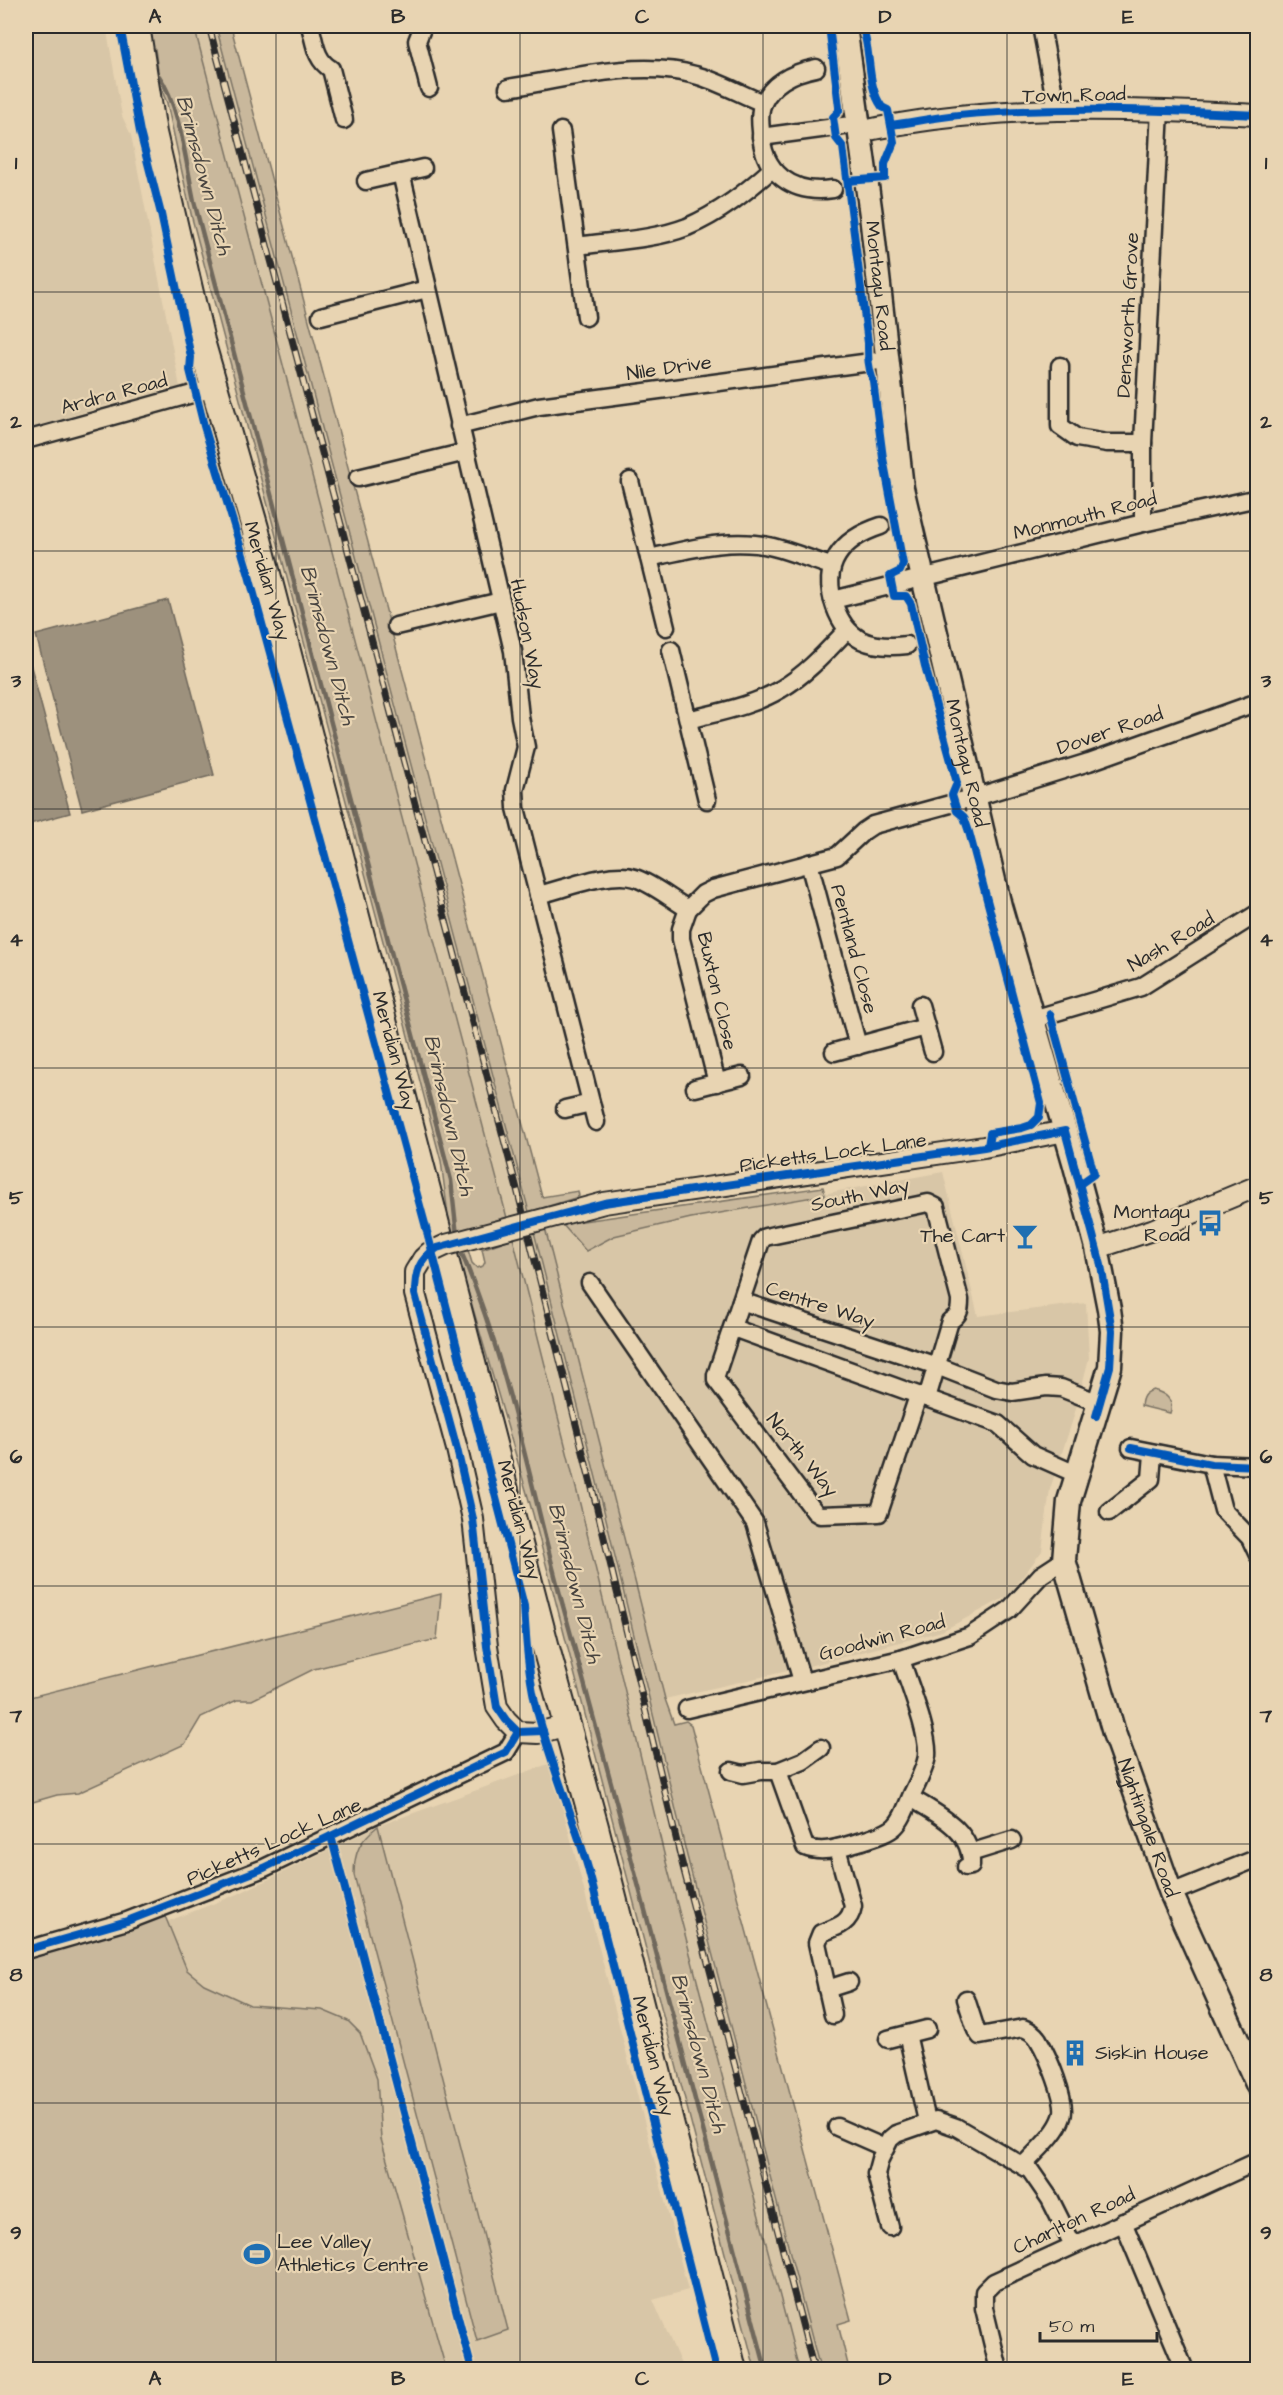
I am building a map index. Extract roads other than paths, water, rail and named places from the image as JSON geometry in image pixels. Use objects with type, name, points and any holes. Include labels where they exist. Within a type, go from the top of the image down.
[{"type":"main road","name":"Meridian Way","points":[[136,26],[153,133],[214,388],[231,439],[255,528],[733,2370]]},
{"type":"main road","name":"Montagu Road","points":[[845,26],[871,215],[902,488],[1000,906],[1097,1248],[1112,1331],[1110,1367],[1076,1474],[1066,1521],[1064,1560]]},
{"type":"main road","name":"Nightingale Road","points":[[1064,1560],[1114,1733],[1171,1893],[1257,2086]]},
{"type":"street","points":[[310,26],[319,57],[324,65],[331,69],[344,120]]},
{"type":"street","points":[[423,26],[417,41],[429,88]]},
{"type":"street","points":[[1041,26],[1057,110]]},
{"type":"street","points":[[508,88],[633,69],[658,68],[695,75],[763,104]]},
{"type":"street","points":[[816,68],[801,71],[784,79],[763,104],[761,137],[765,156],[772,169],[792,184],[806,190],[833,189]]},
{"type":"street","name":"Town Road","points":[[859,128],[958,115],[1057,110],[1160,110],[1257,115]]},
{"type":"street","name":"Densworth Grove","points":[[1143,523],[1143,443],[1160,110]]},
{"type":"street","points":[[761,137],[859,128]]},
{"type":"street","points":[[561,131],[586,317]]},
{"type":"street","points":[[366,181],[423,168]]},
{"type":"street","points":[[577,246],[685,228],[720,210],[772,169]]},
{"type":"street","name":"Hudson Way","points":[[400,173],[513,651],[520,717],[526,747],[514,798],[596,1122]]},
{"type":"street","points":[[321,316],[427,289]]},
{"type":"street","name":"Nile Drive","points":[[459,426],[538,406],[886,360]]},
{"type":"street","points":[[1060,366],[1060,426],[1077,438],[1107,443],[1143,443]]},
{"type":"street","name":"Ardra Road","points":[[26,440],[214,388]]},
{"type":"street","points":[[358,478],[466,452]]},
{"type":"street","points":[[630,481],[666,627]]},
{"type":"street","name":"Monmouth Road","points":[[833,600],[1143,523],[1257,498]]},
{"type":"street","points":[[881,526],[855,537],[839,552],[831,566],[829,582],[838,615],[848,630],[868,643],[888,647],[907,645]]},
{"type":"street","points":[[649,558],[710,544],[733,543],[771,546],[831,566]]},
{"type":"street","points":[[396,626],[501,601]]},
{"type":"street","points":[[688,720],[743,706],[780,690],[814,664],[848,630]]},
{"type":"street","points":[[671,650],[707,800]]},
{"type":"street","name":"Dover Road","points":[[688,909],[703,894],[713,889],[837,856],[868,827],[1089,762],[1257,702]]},
{"type":"street","name":"Pentland Close","points":[[809,863],[858,1046]]},
{"type":"street","points":[[538,895],[600,879],[622,876],[642,882],[688,909]]},
{"type":"street","name":"Buxton Close","points":[[688,909],[681,928],[681,939],[717,1083]]},
{"type":"street","name":"Nash Road","points":[[1033,1018],[1141,987],[1257,913]]},
{"type":"street","points":[[920,1005],[933,1052]]},
{"type":"street","name":"Pentland Close","points":[[834,1052],[926,1028]]},
{"type":"street","name":"Buxton Close","points":[[695,1088],[742,1077]]},
{"type":"street","points":[[565,1109],[591,1103]]},
{"type":"street","name":"Picketts Lock Lane","points":[[26,1950],[127,1921],[264,1868],[506,1752],[518,1732],[497,1707],[487,1646],[473,1519],[457,1449],[415,1294],[416,1272],[429,1253],[446,1245],[604,1203],[984,1147],[1065,1131]]},
{"type":"street","points":[[1097,1248],[1152,1230],[1257,1186]]},
{"type":"street","name":"South Way","points":[[741,1301],[765,1237],[928,1203],[933,1204],[936,1207],[960,1300],[958,1315],[950,1321],[937,1366]]},
{"type":"street","points":[[590,1283],[755,1523],[802,1681]]},
{"type":"street","name":"Centre Way","points":[[733,1328],[741,1301],[937,1366],[996,1389],[1012,1392],[1046,1387],[1061,1388],[1100,1403]]},
{"type":"street","points":[[733,1328],[998,1424],[1033,1455],[1076,1474]]},
{"type":"street","name":"North Way","points":[[733,1328],[716,1380],[815,1512],[820,1515],[879,1513],[922,1397]]},
{"type":"street","points":[[922,1397],[937,1366]]},
{"type":"street","points":[[1131,1448],[1211,1464],[1257,1466]]},
{"type":"street","points":[[1109,1512],[1151,1479],[1153,1454]]},
{"type":"street","points":[[1211,1464],[1223,1510],[1250,1538],[1257,1555]]},
{"type":"street","name":"Goodwin Road","points":[[687,1709],[901,1659],[970,1636],[1009,1610],[1046,1570],[1064,1560]]},
{"type":"street","points":[[778,1772],[805,1847],[821,1851],[837,1848],[884,1834],[894,1828],[902,1820],[924,1768],[927,1755],[926,1740],[901,1659]]},
{"type":"street","points":[[518,1732],[538,1733],[567,1725]]},
{"type":"street","points":[[731,1771],[743,1774],[760,1771],[778,1772],[803,1761],[821,1748]]},
{"type":"street","points":[[911,1798],[958,1829],[968,1860],[1012,1840]]},
{"type":"street","points":[[833,2015],[817,1938],[821,1933],[842,1925],[848,1920],[853,1906],[837,1848]]},
{"type":"street","points":[[1171,1893],[1257,1858]]},
{"type":"street","points":[[827,1989],[849,1982]]},
{"type":"street","points":[[966,1999],[980,2036],[1023,2028],[1029,2030],[1037,2038],[1063,2096],[1064,2114],[1059,2124],[1024,2165]]},
{"type":"street","points":[[888,2039],[927,2029]]},
{"type":"street","points":[[907,2034],[927,2121]]},
{"type":"street","points":[[890,2227],[876,2174],[885,2148],[896,2134],[927,2121],[943,2121],[1024,2165],[1045,2190],[1073,2245]]},
{"type":"street","points":[[837,2127],[885,2148]]},
{"type":"street","name":"Charlton Road","points":[[999,2370],[984,2308],[984,2292],[994,2282],[1257,2161]]},
{"type":"street","points":[[1123,2222],[1185,2370]]},
{"type":"waterway","name":"Brimsdown Ditch","points":[[159,76],[166,88],[177,119],[194,201],[451,1180],[457,1236]]},
{"type":"waterway","name":"Brimsdown Ditch","points":[[459,1247],[492,1335],[505,1379],[551,1561],[766,2370]]},
{"type":"railway","points":[[209,26],[517,1189],[595,1500],[681,1859],[814,2370]]},
{"type":"place","name":"Montagu Road","points":[[1210,1223]]},
{"type":"place","name":"The Cart","points":[[1025,1236]]},
{"type":"place","name":"Siskin House","points":[[1075,2053]]},
{"type":"place","name":"Lee Valley Athletics Centre","points":[[257,2254]]}]
